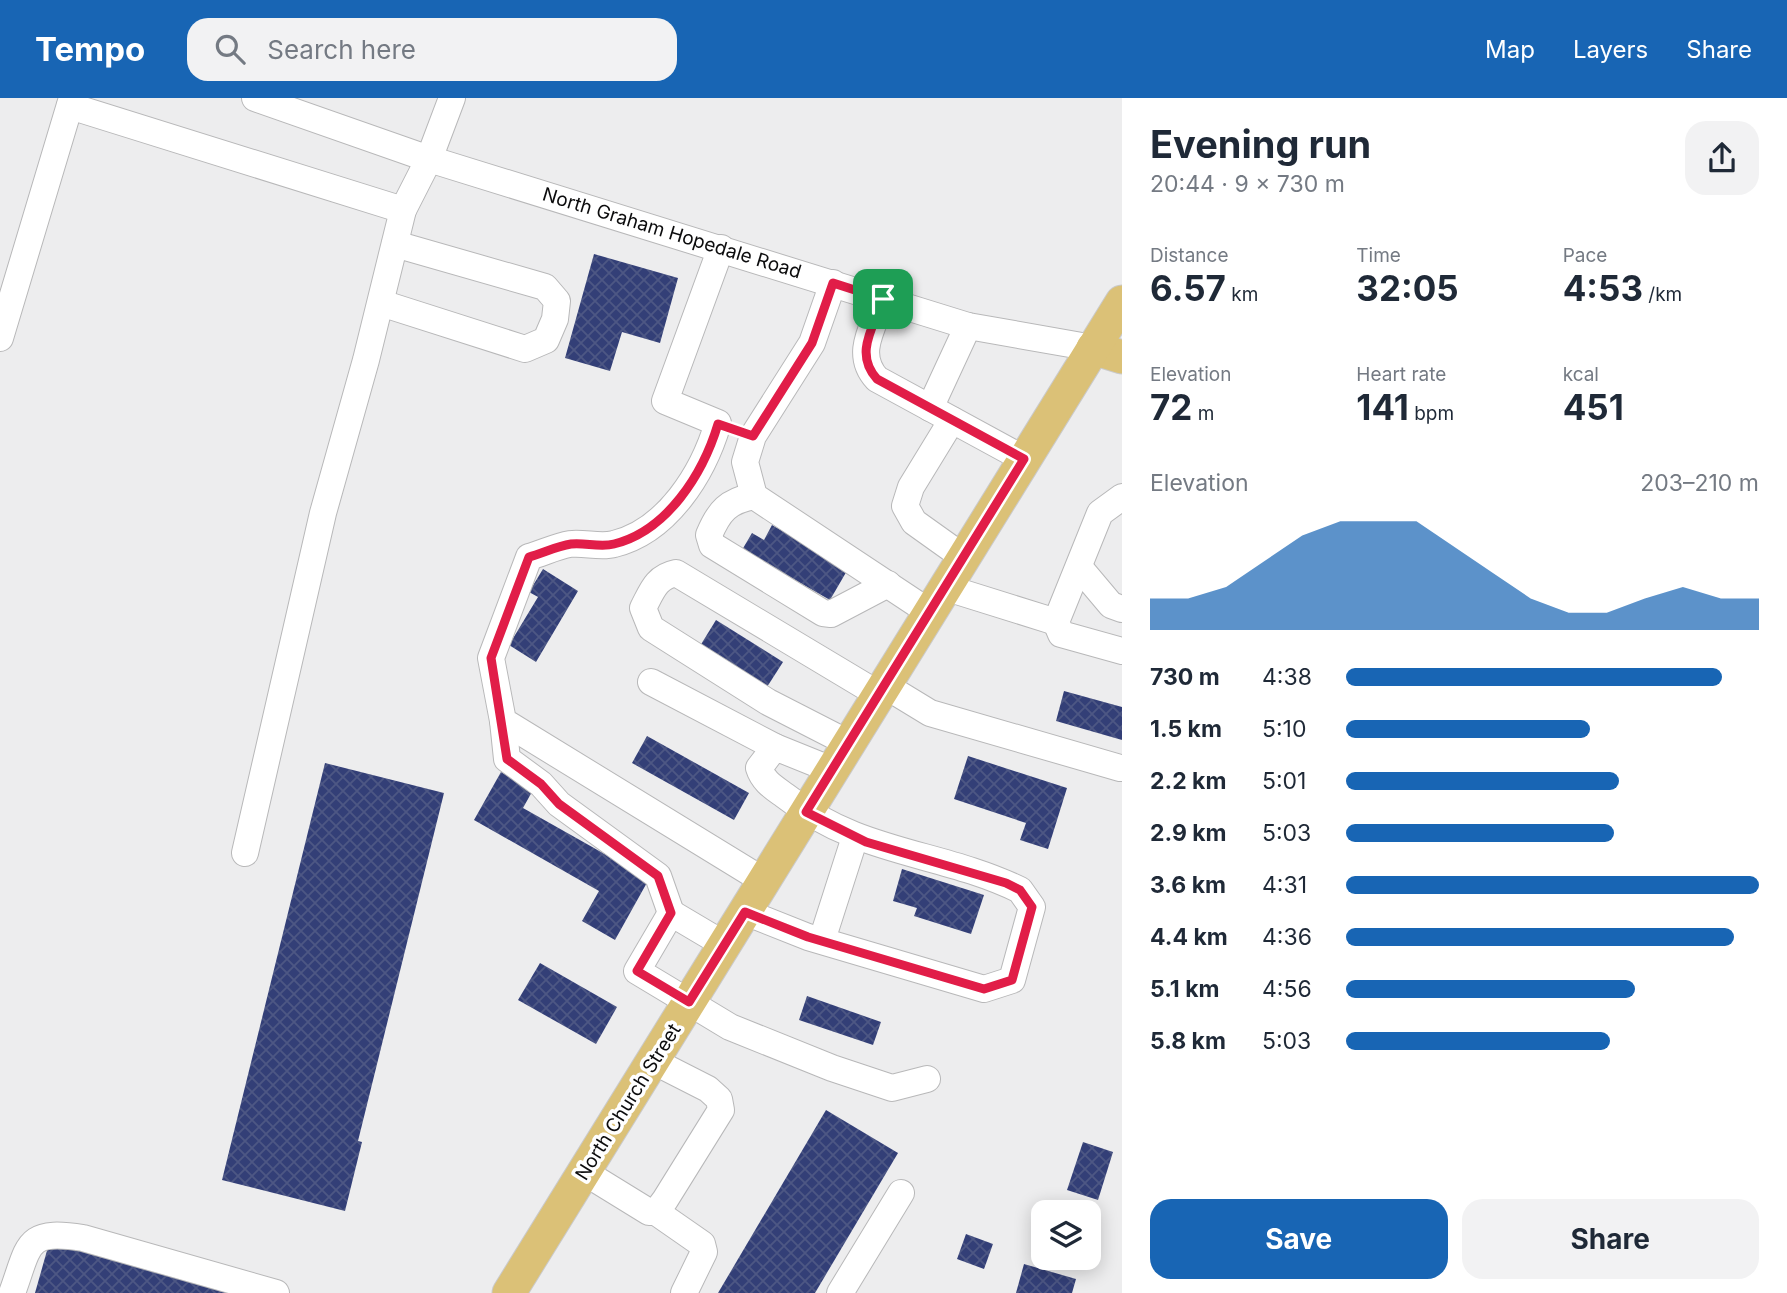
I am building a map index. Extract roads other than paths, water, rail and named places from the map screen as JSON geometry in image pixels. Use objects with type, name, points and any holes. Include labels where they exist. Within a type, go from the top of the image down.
[{"type":"main road","name":"North Church Street","points":[[509,1293],[1024,459],[1108,353],[1122,302]]},
{"type":"street","name":"North Graham Hopedale Road","points":[[255,98],[429,159],[721,247],[968,326],[1108,353]]},
{"type":"street","points":[[245,853],[323,513],[381,303],[403,211],[429,159],[452,98]]},
{"type":"street","points":[[0,338],[71,102],[403,211]]},
{"type":"street","points":[[381,303],[525,349],[547,340],[555,319],[557,301],[545,287],[395,244]]},
{"type":"street","points":[[721,247],[665,401],[753,436]]},
{"type":"street","points":[[833,283],[812,343],[753,436],[746,462],[754,496],[888,584],[936,599],[1058,618],[1117,607]]},
{"type":"street","points":[[883,299],[863,355],[866,368],[877,379],[1024,459]]},
{"type":"street","points":[[963,557],[914,522],[905,506],[941,414],[968,326]]},
{"type":"street","points":[[718,424],[709,453],[686,489],[653,527],[612,545],[571,544],[529,557],[491,658],[507,759],[541,784],[559,804],[658,876],[671,913],[724,945]]},
{"type":"street","points":[[754,496],[733,500],[718,515],[709,535],[712,545],[822,613],[831,614],[888,584]]},
{"type":"street","points":[[1122,497],[1079,567],[1058,618],[1061,635],[1122,650]]},
{"type":"street","points":[[1079,567],[1117,607]]},
{"type":"street","points":[[840,757],[768,702],[651,628],[643,608],[663,575],[676,573],[881,690],[930,713],[1120,768]]},
{"type":"street","points":[[651,682],[775,747],[840,757]]},
{"type":"street","points":[[503,721],[764,881]]},
{"type":"street","points":[[745,912],[822,940],[984,989],[1012,980],[1032,907],[1020,890],[855,836],[806,812],[762,778],[759,768],[775,747]]},
{"type":"street","points":[[822,940],[855,836]]},
{"type":"street","points":[[671,913],[637,971],[730,1027],[892,1088],[927,1079]]},
{"type":"street","points":[[653,1061],[708,1089],[719,1099],[721,1110],[656,1212]]},
{"type":"street","points":[[584,1172],[649,1212],[656,1212],[702,1244],[704,1252],[684,1293]]},
{"type":"street","points":[[840,1293],[901,1193]]},
{"type":"street","points":[[12,1293],[30,1243],[41,1235],[58,1234],[83,1238],[276,1293]]}]
